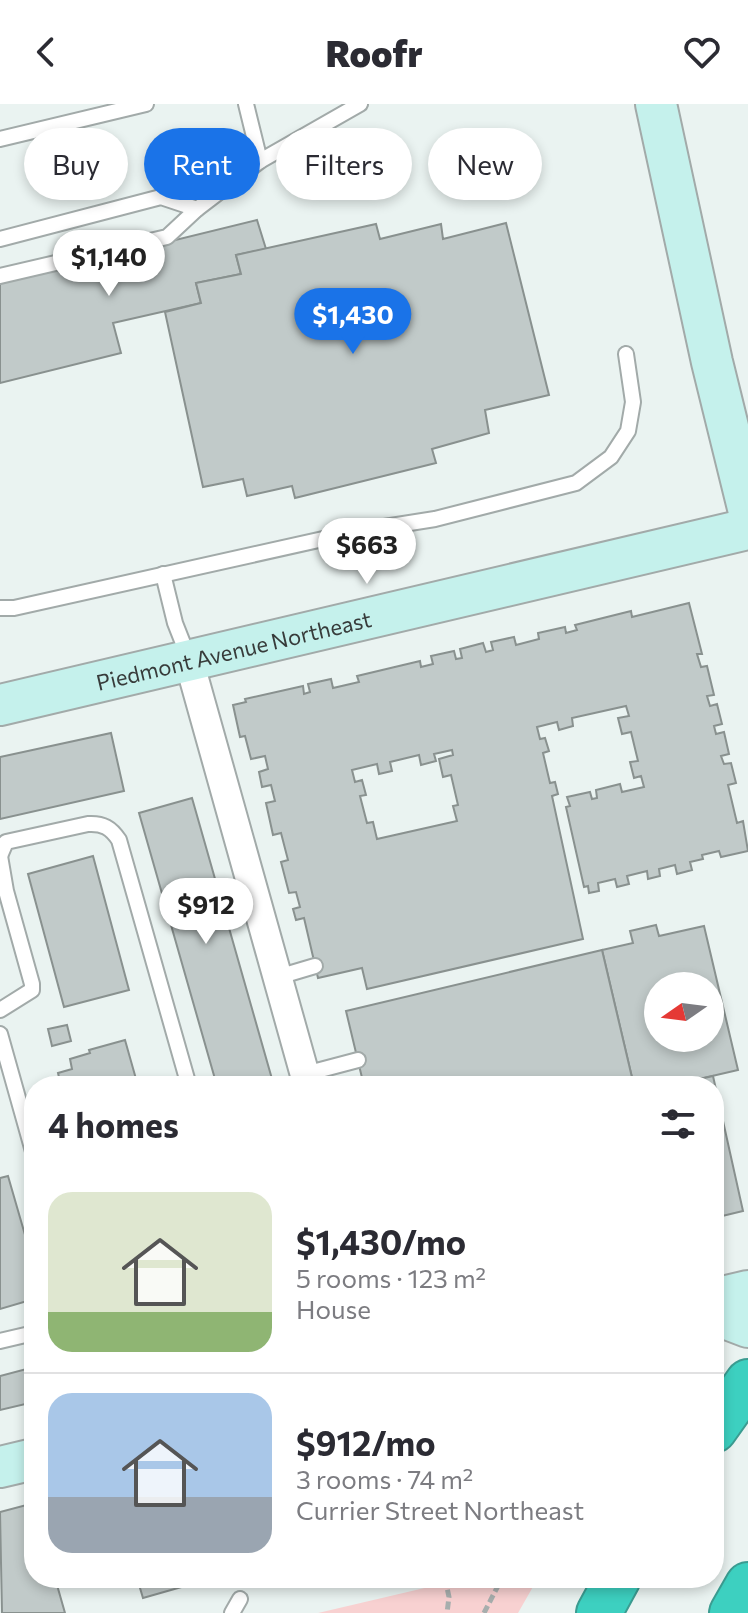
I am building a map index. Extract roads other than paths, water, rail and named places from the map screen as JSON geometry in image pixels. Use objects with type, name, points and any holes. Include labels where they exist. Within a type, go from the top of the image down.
[{"type":"highway","points":[[724,1416],[748,1382]]},
{"type":"highway","points":[[732,1613],[748,1585]]},
{"type":"highway","points":[[599,1613],[613,1588]]},
{"type":"main road","points":[[656,104],[712,362],[748,508]]},
{"type":"main road","name":"Piedmont Avenue Northeast","points":[[0,705],[748,529]]},
{"type":"main road","points":[[724,1297],[748,1291]]},
{"type":"main road","points":[[724,1318],[748,1327]]},
{"type":"main road","points":[[0,1467],[24,1461]]},
{"type":"street","points":[[189,661],[305,1076]]},
{"type":"lane","points":[[0,139],[146,104]]},
{"type":"lane","points":[[246,104],[252,128]]},
{"type":"lane","points":[[260,161],[360,104]]},
{"type":"lane","points":[[0,239],[161,197],[197,209]]},
{"type":"lane","points":[[0,276],[167,237],[209,200]]},
{"type":"lane","points":[[0,608],[14,608],[359,531],[435,519],[576,483],[611,457],[628,431],[633,402],[626,354]]},
{"type":"lane","points":[[163,574],[175,623],[189,661]]},
{"type":"lane","points":[[0,1010],[32,990],[6,891],[0,856],[6,842],[98,824],[113,832],[119,840],[186,1076]]},
{"type":"lane","points":[[278,977],[315,966]]},
{"type":"lane","points":[[0,1034],[24,1119]]},
{"type":"lane","points":[[316,1076],[358,1060]]},
{"type":"lane","points":[[0,1341],[24,1335]]},
{"type":"lane","points":[[232,1613],[240,1599]]}]
